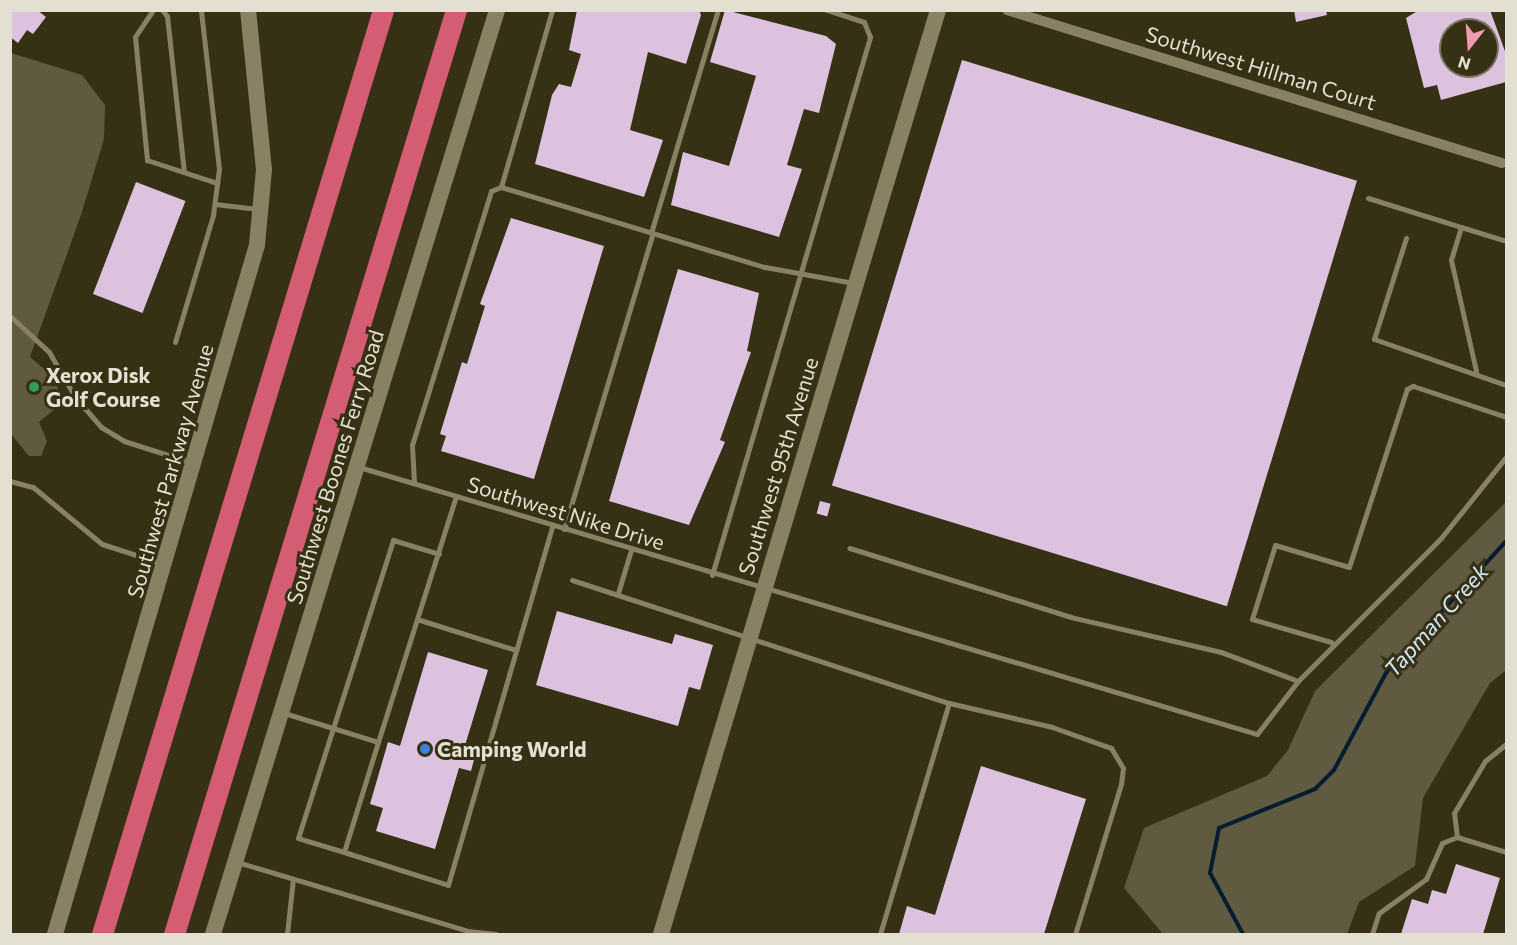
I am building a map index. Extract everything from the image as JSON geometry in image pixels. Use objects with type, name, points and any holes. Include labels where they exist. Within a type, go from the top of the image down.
[{"type":"highway","points":[[102,934],[383,10]]},
{"type":"highway","points":[[174,934],[456,10]]},
{"type":"street","name":"Southwest Parkway Avenue","points":[[55,934],[197,464],[262,209],[263,151],[248,10]]},
{"type":"street","name":"Southwest Boones Ferry Road","points":[[213,934],[284,713],[497,10]]},
{"type":"street","name":"Southwest 95th Avenue","points":[[661,934],[938,10]]},
{"type":"street","name":"Southwest Hillman Court","points":[[1007,10],[1504,162]]},
{"type":"lane","points":[[153,10],[135,37],[147,160],[218,183]]},
{"type":"lane","points":[[162,10],[167,16],[184,172]]},
{"type":"lane","points":[[175,342],[215,204],[218,183],[201,10]]},
{"type":"lane","points":[[414,483],[412,445],[482,205],[501,187],[552,10]]},
{"type":"lane","points":[[564,529],[718,10]]},
{"type":"lane","points":[[712,575],[870,37],[864,22],[826,10]]},
{"type":"lane","points":[[501,187],[765,267],[802,272],[856,284]]},
{"type":"lane","points":[[1368,198],[1506,241]]},
{"type":"lane","points":[[215,204],[262,209]]},
{"type":"lane","points":[[1461,227],[1451,260],[1476,371]]},
{"type":"lane","points":[[1406,238],[1374,339],[1476,371],[1506,385]]},
{"type":"lane","points":[[10,316],[49,352],[79,402],[101,427],[124,441],[197,464]]},
{"type":"lane","points":[[1331,642],[1252,619],[1275,545],[1349,567],[1407,389],[1413,386],[1506,417]]},
{"type":"lane","points":[[849,548],[1071,616],[1221,652],[1298,681],[1331,642],[1441,538],[1506,458]]},
{"type":"lane","name":"Southwest Nike Drive","points":[[359,467],[764,591],[1257,734],[1298,681]]},
{"type":"lane","points":[[10,481],[33,487],[102,544],[167,565]]},
{"type":"lane","points":[[344,852],[408,641],[420,621],[456,496]]},
{"type":"lane","points":[[439,554],[393,540],[298,838],[447,885],[552,526]]},
{"type":"lane","points":[[618,593],[631,550]]},
{"type":"lane","points":[[572,580],[751,634],[949,703],[1089,737],[1111,748],[1122,768],[1075,934]]},
{"type":"lane","points":[[420,621],[516,650]]},
{"type":"lane","points":[[880,934],[949,703]]},
{"type":"lane","points":[[284,713],[378,742]]},
{"type":"lane","points":[[1457,837],[1454,813],[1485,761],[1506,744]]},
{"type":"lane","points":[[1372,934],[1379,913],[1426,879],[1442,843],[1457,837],[1506,852]]},
{"type":"lane","points":[[235,862],[468,931],[496,934]]},
{"type":"lane","points":[[287,934],[293,879]]},
{"type":"shaded area","points":[[11,53],[82,75],[105,105],[104,139],[81,215],[30,357],[50,374],[65,401],[39,422],[47,441],[41,456],[29,456],[11,434]]},
{"type":"shaded area","points":[[1506,502],[1506,670],[1490,683],[1423,798],[1415,866],[1359,902],[1347,934],[1163,934],[1124,888],[1144,828],[1267,776],[1288,750],[1315,691]]},
{"type":"building","points":[[10,10],[37,10],[46,17],[33,34],[27,30],[18,43],[10,37]]},
{"type":"building","points":[[577,10],[699,10],[701,15],[686,64],[648,52],[630,130],[663,140],[644,197],[535,164],[552,95],[559,84],[571,87],[581,54],[569,50]]},
{"type":"building","points":[[725,10],[826,36],[836,44],[819,113],[804,109],[787,165],[802,169],[779,237],[671,205],[683,152],[729,166],[756,76],[710,62]]},
{"type":"building","points":[[1294,10],[1326,10],[1327,15],[1296,22]]},
{"type":"building","points":[[1419,10],[1490,10],[1493,18],[1439,18],[1439,78],[1499,78],[1499,35],[1506,54],[1506,82],[1441,100],[1437,85],[1424,88],[1406,18]]},
{"type":"building","points":[[962,60],[1357,181],[1227,606],[832,486]]},
{"type":"building","points":[[136,182],[185,201],[142,313],[93,294]]},
{"type":"building","points":[[511,218],[604,246],[534,479],[441,451],[446,436],[440,434],[462,362],[467,364],[485,306],[480,304]]},
{"type":"building","points":[[678,269],[759,293],[747,351],[751,352],[720,440],[725,442],[689,525],[609,501]]},
{"type":"building","points":[[820,501],[831,504],[827,516],[817,514]]},
{"type":"building","points":[[557,611],[672,644],[675,634],[713,645],[700,690],[689,687],[678,726],[536,685]]},
{"type":"building","name":"Camping World","points":[[428,652],[488,670],[463,752],[475,756],[471,771],[459,768],[435,849],[376,831],[383,808],[370,804],[388,742],[400,746]]},
{"type":"building","points":[[981,766],[1086,799],[1044,934],[899,934],[907,906],[935,915]]},
{"type":"building","points":[[1456,864],[1500,878],[1483,934],[1401,934],[1412,899],[1428,904],[1432,890],[1446,894]]},
{"type":"waterway","name":"Tapman Creek","points":[[1243,934],[1210,873],[1219,828],[1315,789],[1334,770],[1386,673],[1506,541]]},
{"type":"place","name":"Xerox Disk Golf Course","points":[[34,387]]},
{"type":"place","name":"Camping World","points":[[425,749]]}]
